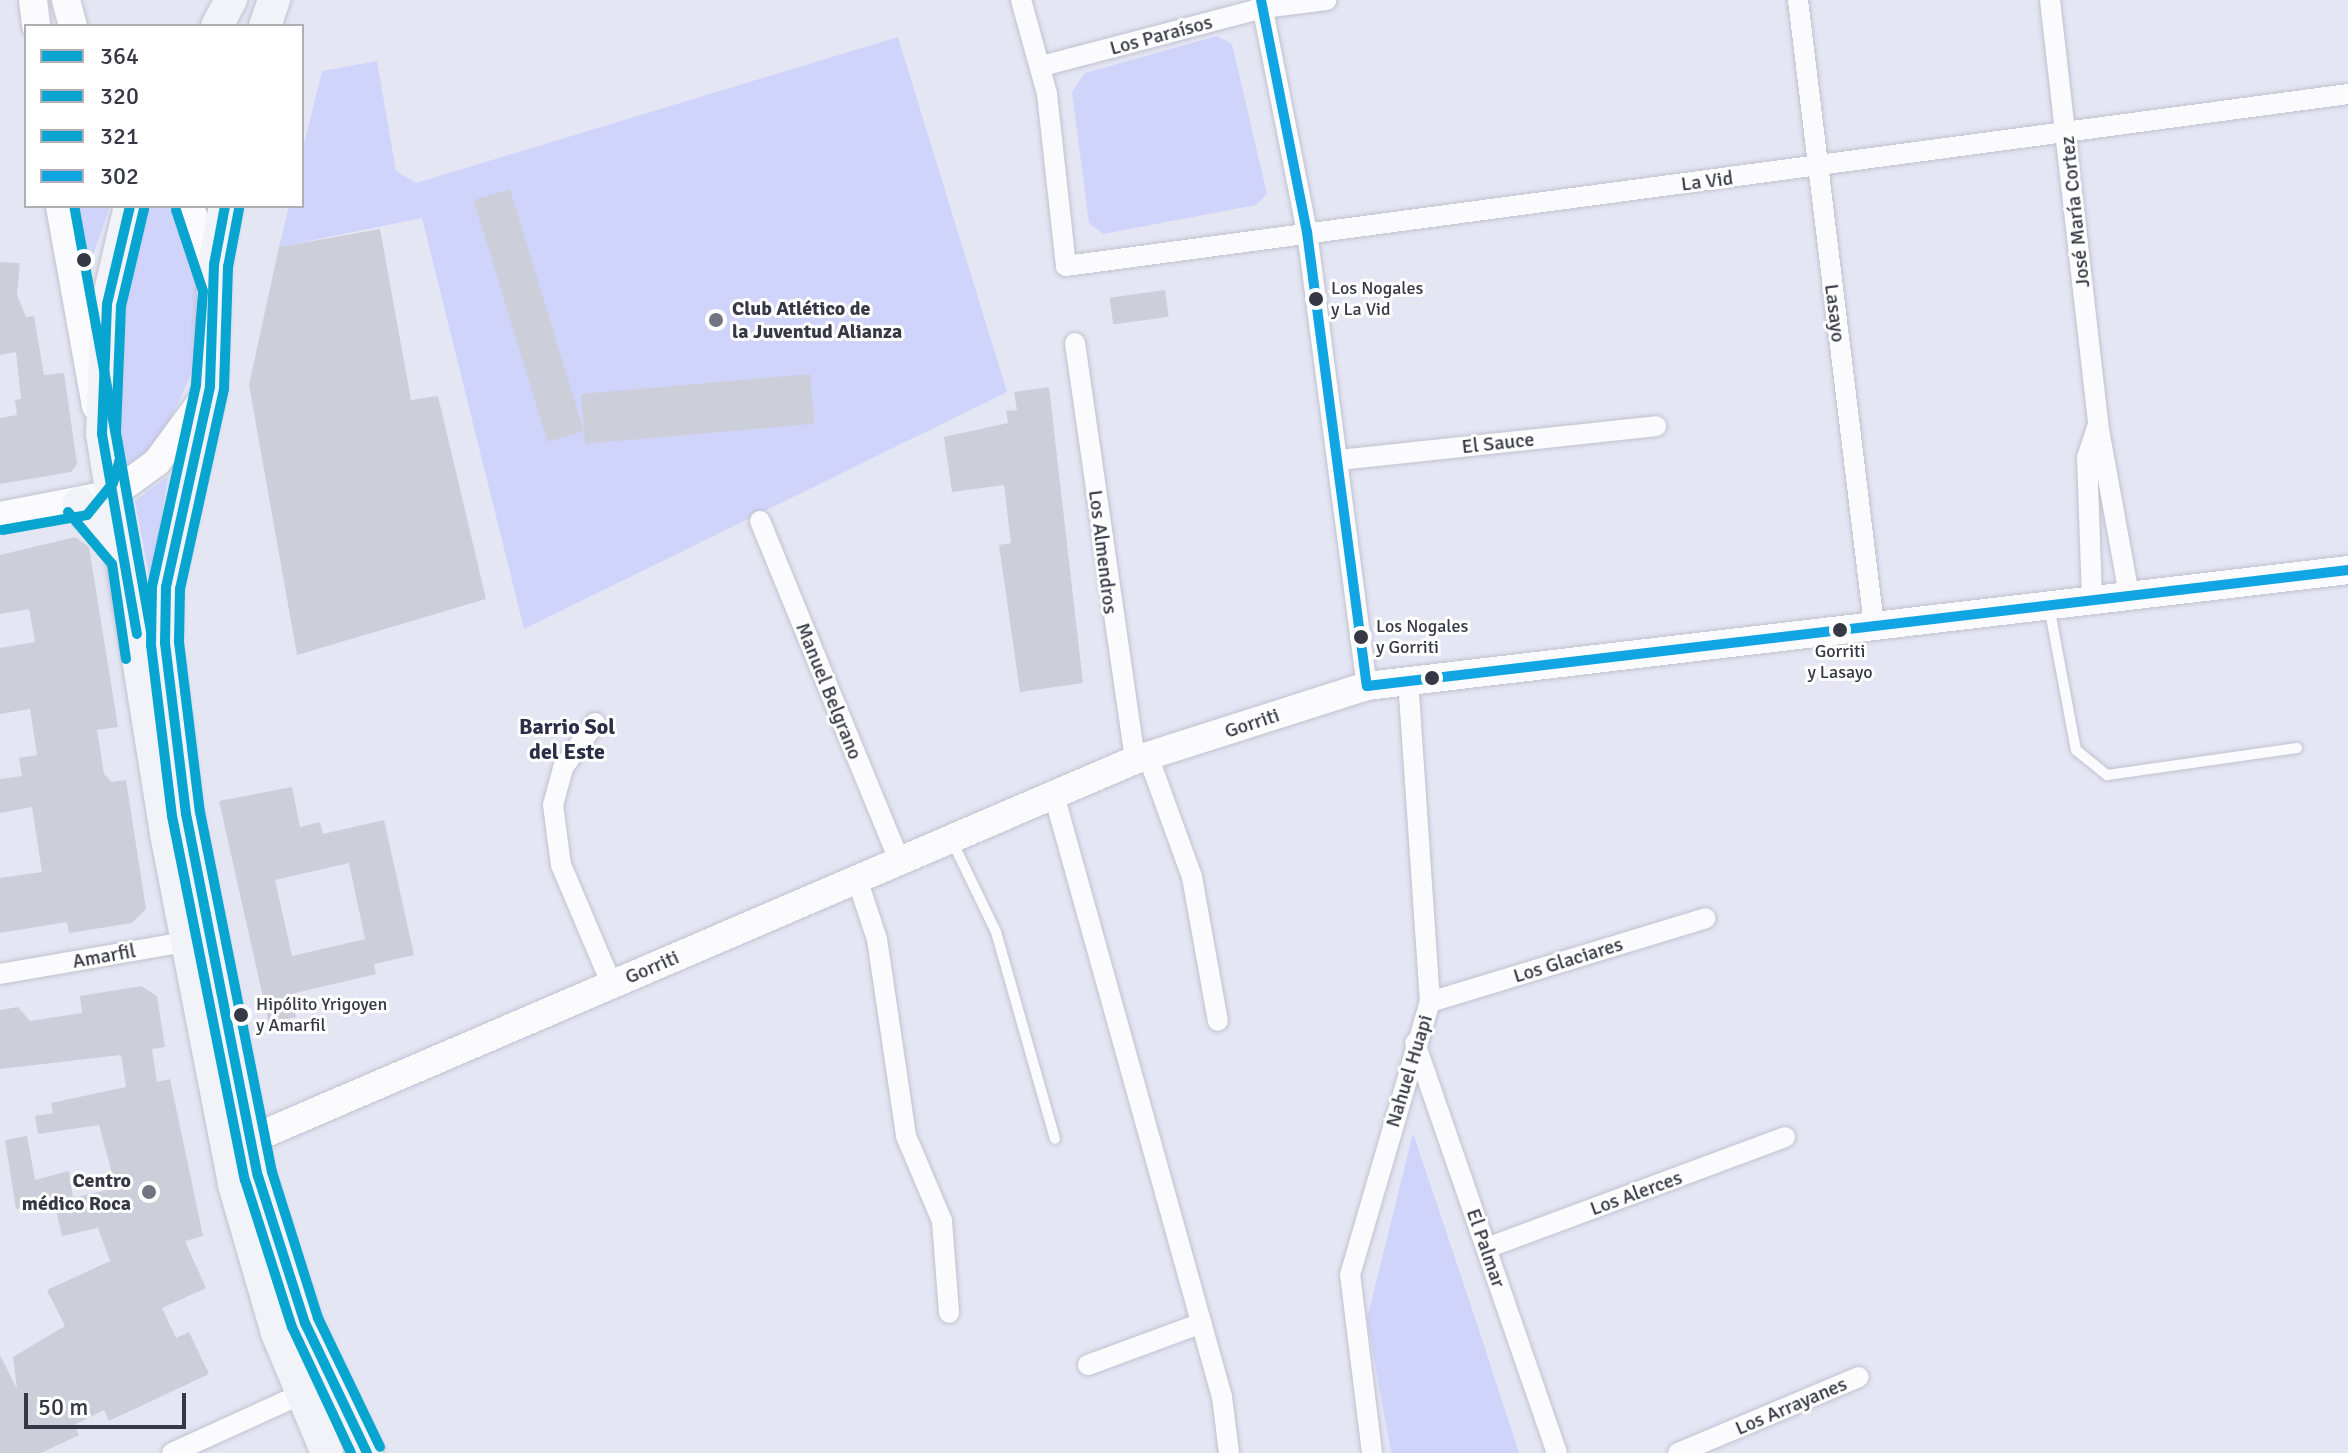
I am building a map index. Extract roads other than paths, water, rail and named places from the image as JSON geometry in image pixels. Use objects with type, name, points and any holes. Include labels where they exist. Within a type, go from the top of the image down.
[{"type":"main road","points":[[218,24],[231,0]]},
{"type":"main road","points":[[266,24],[274,0]]},
{"type":"main road","points":[[130,208],[107,304],[104,444],[197,940],[240,1144],[300,1395],[327,1453]]},
{"type":"main road","points":[[197,940],[165,643],[166,587],[210,387],[214,265],[225,208]]},
{"type":"main road","points":[[79,503],[125,558]]},
{"type":"main road","points":[[240,1144],[285,1269],[367,1453]]},
{"type":"street","points":[[33,0],[36,24]]},
{"type":"street","points":[[66,0],[72,24]]},
{"type":"street","points":[[1021,0],[1042,66]]},
{"type":"street","name":"Los Paraísos","points":[[1042,66],[1262,4],[1327,0]]},
{"type":"street","name":"Lasayo","points":[[1798,0],[1874,625]]},
{"type":"street","name":"José María Cortez","points":[[2050,0],[2098,424],[2129,594]]},
{"type":"street","points":[[1262,4],[1307,232],[1340,460],[1367,686]]},
{"type":"street","name":"La Vid","points":[[1042,66],[1066,266],[2348,94]]},
{"type":"street","points":[[60,208],[104,444],[101,476],[79,503]]},
{"type":"street","points":[[190,208],[214,265]]},
{"type":"street","name":"Los Almendros","points":[[1075,343],[1141,758],[1192,877],[1218,1021]]},
{"type":"street","points":[[0,516],[113,494],[172,446],[210,387]]},
{"type":"street","name":"José María Cortez","points":[[2092,599],[2087,458],[2098,424]]},
{"type":"street","name":"El Sauce","points":[[1340,460],[1656,426]]},
{"type":"street","name":"Manuel Belgrano","points":[[760,521],[899,860]]},
{"type":"street","name":"Gorriti","points":[[240,1144],[1141,758],[1367,686],[2348,570]]},
{"type":"street","name":"Nahuel Huapi","points":[[1372,1453],[1350,1275],[1415,1043],[1430,1002],[1408,682]]},
{"type":"street","points":[[595,723],[563,768],[553,805],[561,865],[612,985]]},
{"type":"street","points":[[1054,795],[1202,1323],[1229,1453]]},
{"type":"street","points":[[857,879],[877,939],[903,1123],[942,1221],[949,1313]]},
{"type":"street","name":"Los Glaciares","points":[[1430,1002],[1706,918]]},
{"type":"street","name":"Amarfil","points":[[0,974],[197,940]]},
{"type":"street","name":"El Palmar","points":[[1415,1043],[1557,1453]]},
{"type":"street","name":"Los Alerces","points":[[1487,1248],[1785,1137]]},
{"type":"street","points":[[1088,1365],[1202,1323]]},
{"type":"street","name":"Los Arrayanes","points":[[1678,1453],[1859,1377]]},
{"type":"street","points":[[172,1453],[332,1379]]},
{"type":"lane","points":[[2048,604],[2076,750],[2107,775],[2297,748]]},
{"type":"lane","points":[[952,839],[996,932],[1055,1139]]},
{"type":"place","name":"Los Nogales y La Vid","points":[[1316,299]]},
{"type":"place","name":"Club Atlético de la Juventud Alianza","points":[[716,320]]},
{"type":"place","name":"Gorriti y Lasayo","points":[[1840,630]]},
{"type":"place","name":"Los Nogales y Gorriti","points":[[1361,637]]},
{"type":"place","name":"Hipólito Yrigoyen y Amarfil","points":[[241,1015]]},
{"type":"place","name":"Centro médico Roca","points":[[149,1192]]},
{"type":"district","name":"Barrio Sol del Este","points":[[567,738]]}]
